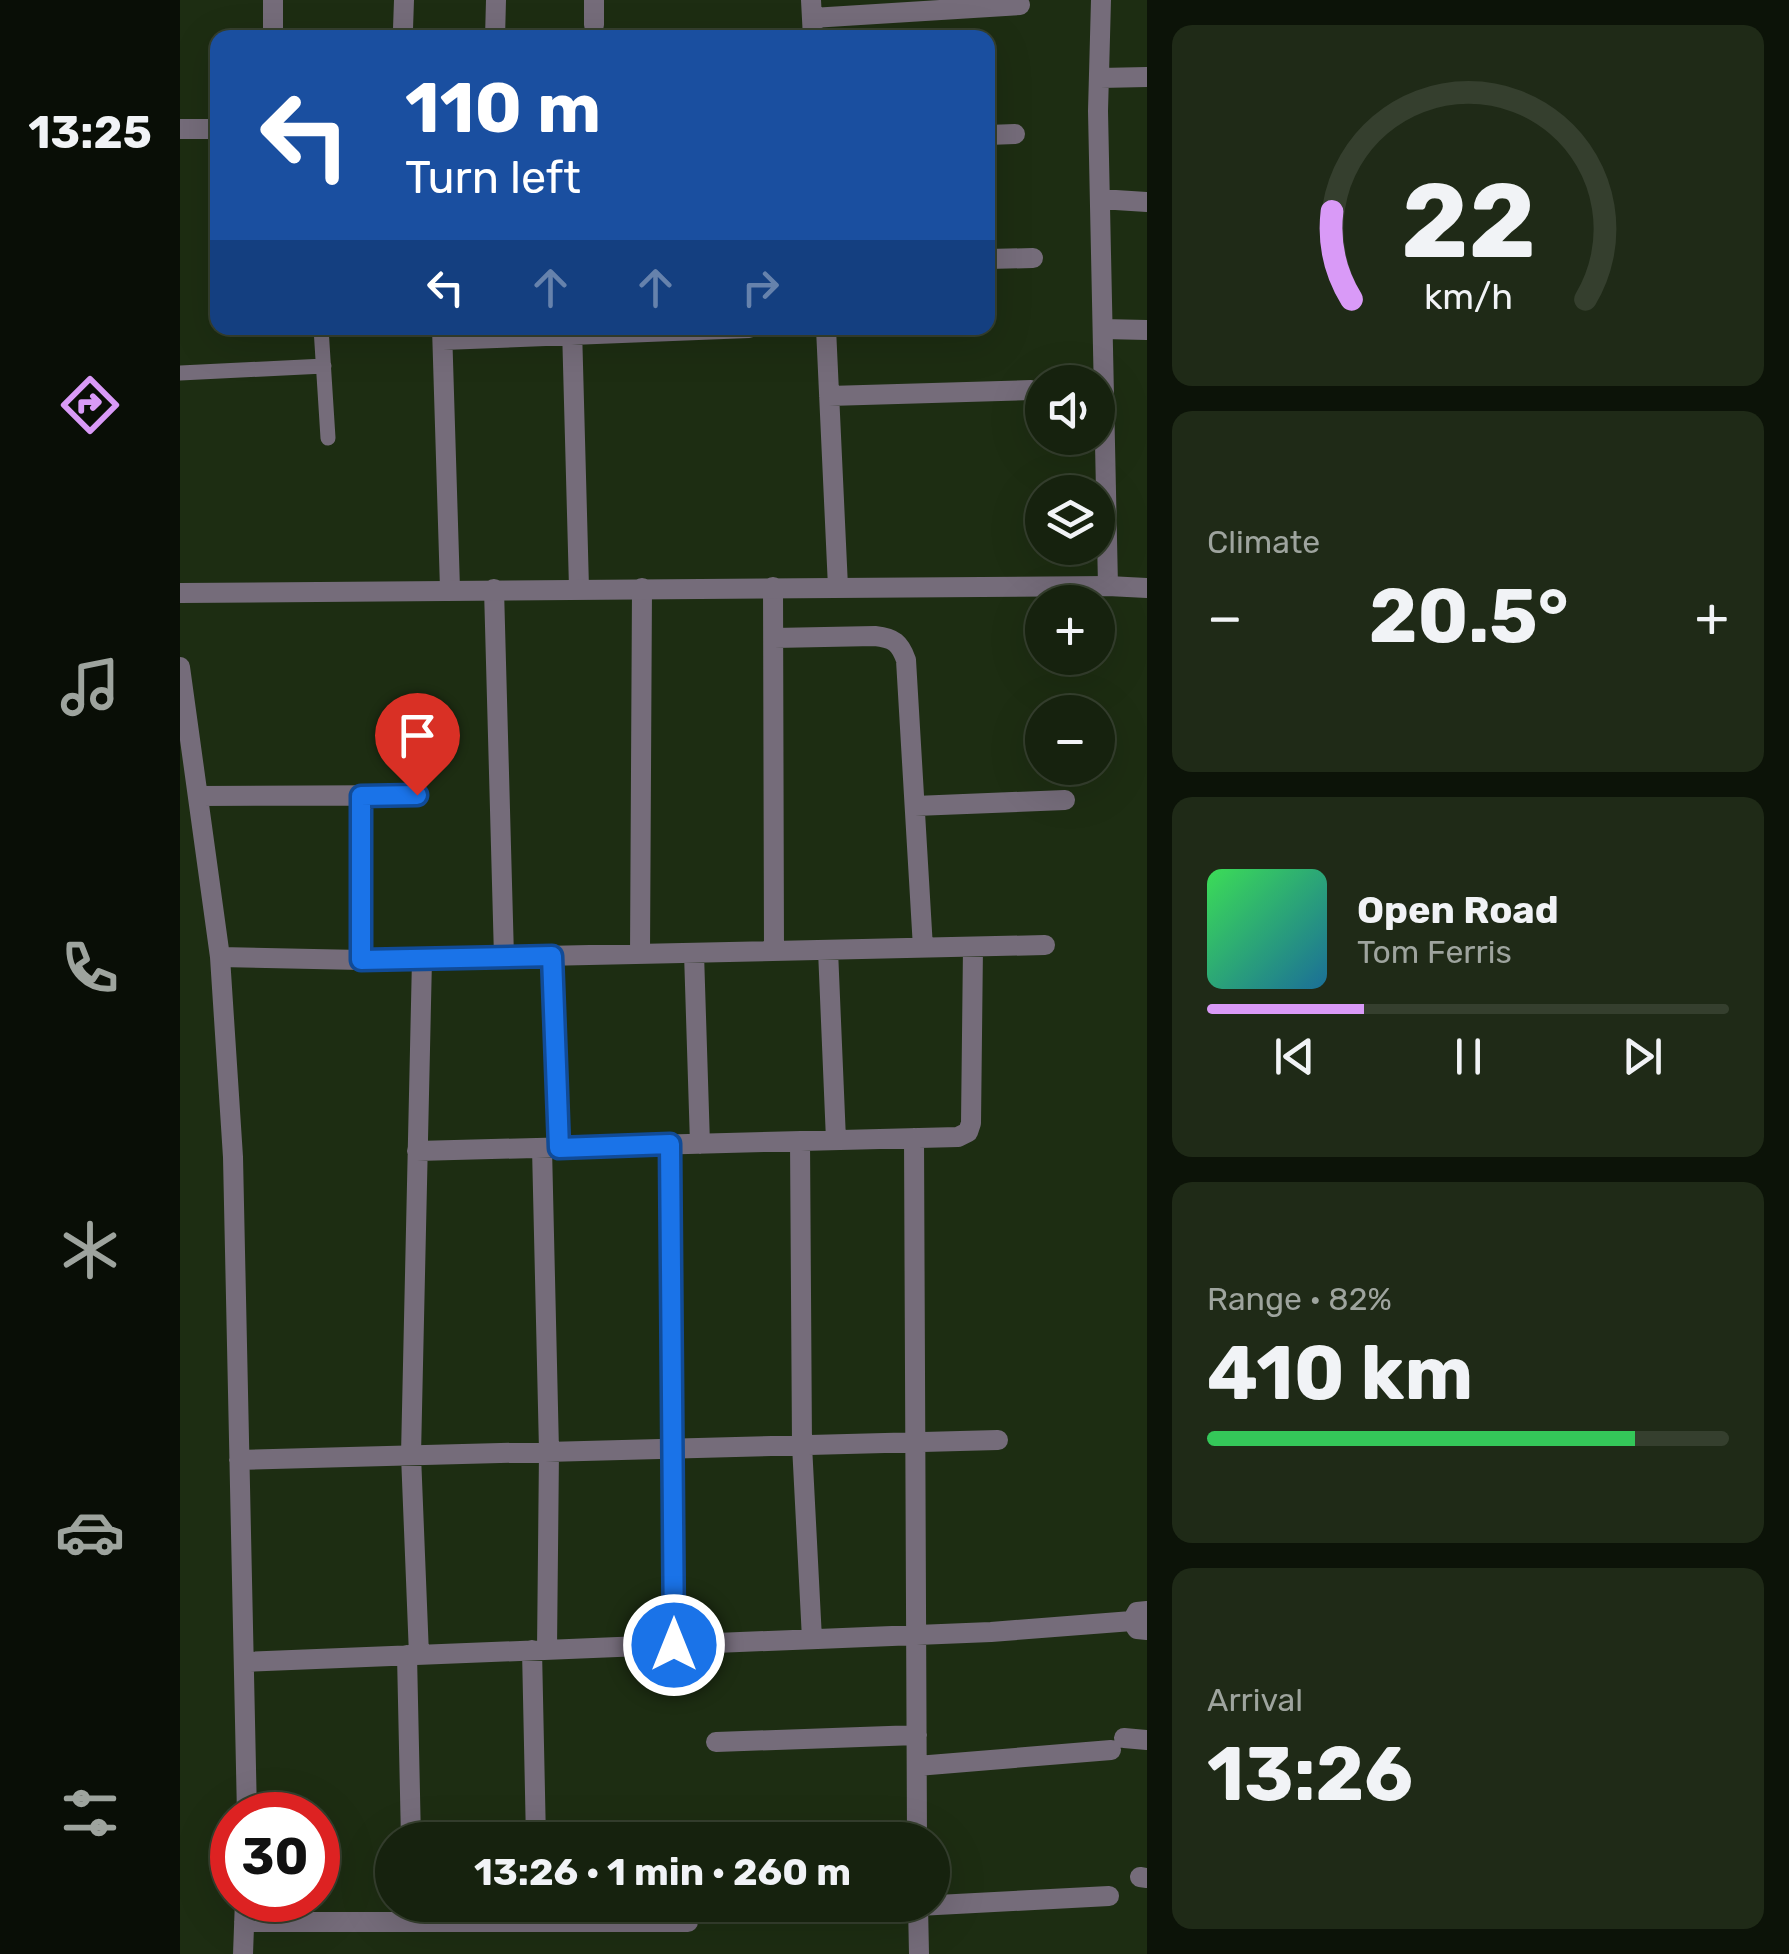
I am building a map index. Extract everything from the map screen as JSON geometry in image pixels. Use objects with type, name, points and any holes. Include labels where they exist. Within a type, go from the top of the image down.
[{"type":"street","points":[[273,0],[273,30]]},
{"type":"street","points":[[403,29],[404,0]]},
{"type":"street","points":[[496,0],[496,30]]},
{"type":"street","points":[[594,0],[594,25]]},
{"type":"street","points":[[1102,0],[1100,200],[1108,585]]},
{"type":"street","points":[[812,19],[1020,5]]},
{"type":"street","points":[[1100,78],[1146,78]]},
{"type":"street","points":[[180,129],[210,130]]},
{"type":"street","points":[[995,135],[1015,134]]},
{"type":"street","points":[[1100,200],[1146,202]]},
{"type":"street","points":[[995,259],[1033,258]]},
{"type":"street","points":[[1103,329],[1146,330]]},
{"type":"street","points":[[442,335],[450,589]]},
{"type":"street","points":[[572,335],[579,588]]},
{"type":"street","points":[[826,335],[838,587]]},
{"type":"street","points":[[829,396],[1025,390]]},
{"type":"street","points":[[180,592],[1025,586]]},
{"type":"street","points":[[1115,586],[1146,588]]},
{"type":"street","points":[[640,954],[642,588]]},
{"type":"street","points":[[774,588],[774,951]]},
{"type":"street","points":[[494,589],[504,957]]},
{"type":"street","points":[[774,638],[876,636],[891,638],[901,645],[906,660],[923,948]]},
{"type":"street","points":[[180,667],[198,796],[191,820],[220,958],[233,1157],[247,1792]]},
{"type":"street","points":[[198,796],[417,795]]},
{"type":"street","points":[[361,796],[361,960]]},
{"type":"street","points":[[915,806],[1065,800]]},
{"type":"street","points":[[220,958],[361,960],[1045,945]]},
{"type":"street","points":[[417,1151],[958,1137],[968,1132],[971,1123],[973,947]]},
{"type":"street","points":[[828,950],[836,1140]]},
{"type":"street","points":[[694,953],[700,1144]]},
{"type":"street","points":[[536,1822],[549,1452],[552,956]]},
{"type":"street","points":[[411,1822],[411,1455],[422,959]]},
{"type":"street","points":[[914,1138],[917,1822]]},
{"type":"street","points":[[800,1141],[802,1445],[812,1639]]},
{"type":"street","points":[[670,1144],[674,1645]]},
{"type":"street","points":[[240,1460],[998,1440]]},
{"type":"street","points":[[244,1662],[918,1635],[1142,1621]]},
{"type":"street","points":[[716,1742],[918,1734]]},
{"type":"street","points":[[918,1766],[1146,1740]]},
{"type":"street","points":[[950,1903],[1108,1896]]},
{"type":"street","points":[[340,1917],[375,1916]]},
{"type":"street","points":[[243,1954],[244,1922]]},
{"type":"street","points":[[918,1922],[919,1954]]},
{"type":"lane","points":[[322,335],[328,438]]},
{"type":"lane","points":[[180,373],[324,366]]},
{"type":"route","points":[[417,795],[361,796],[361,960],[552,956],[559,1148],[670,1144],[674,1645]]}]
